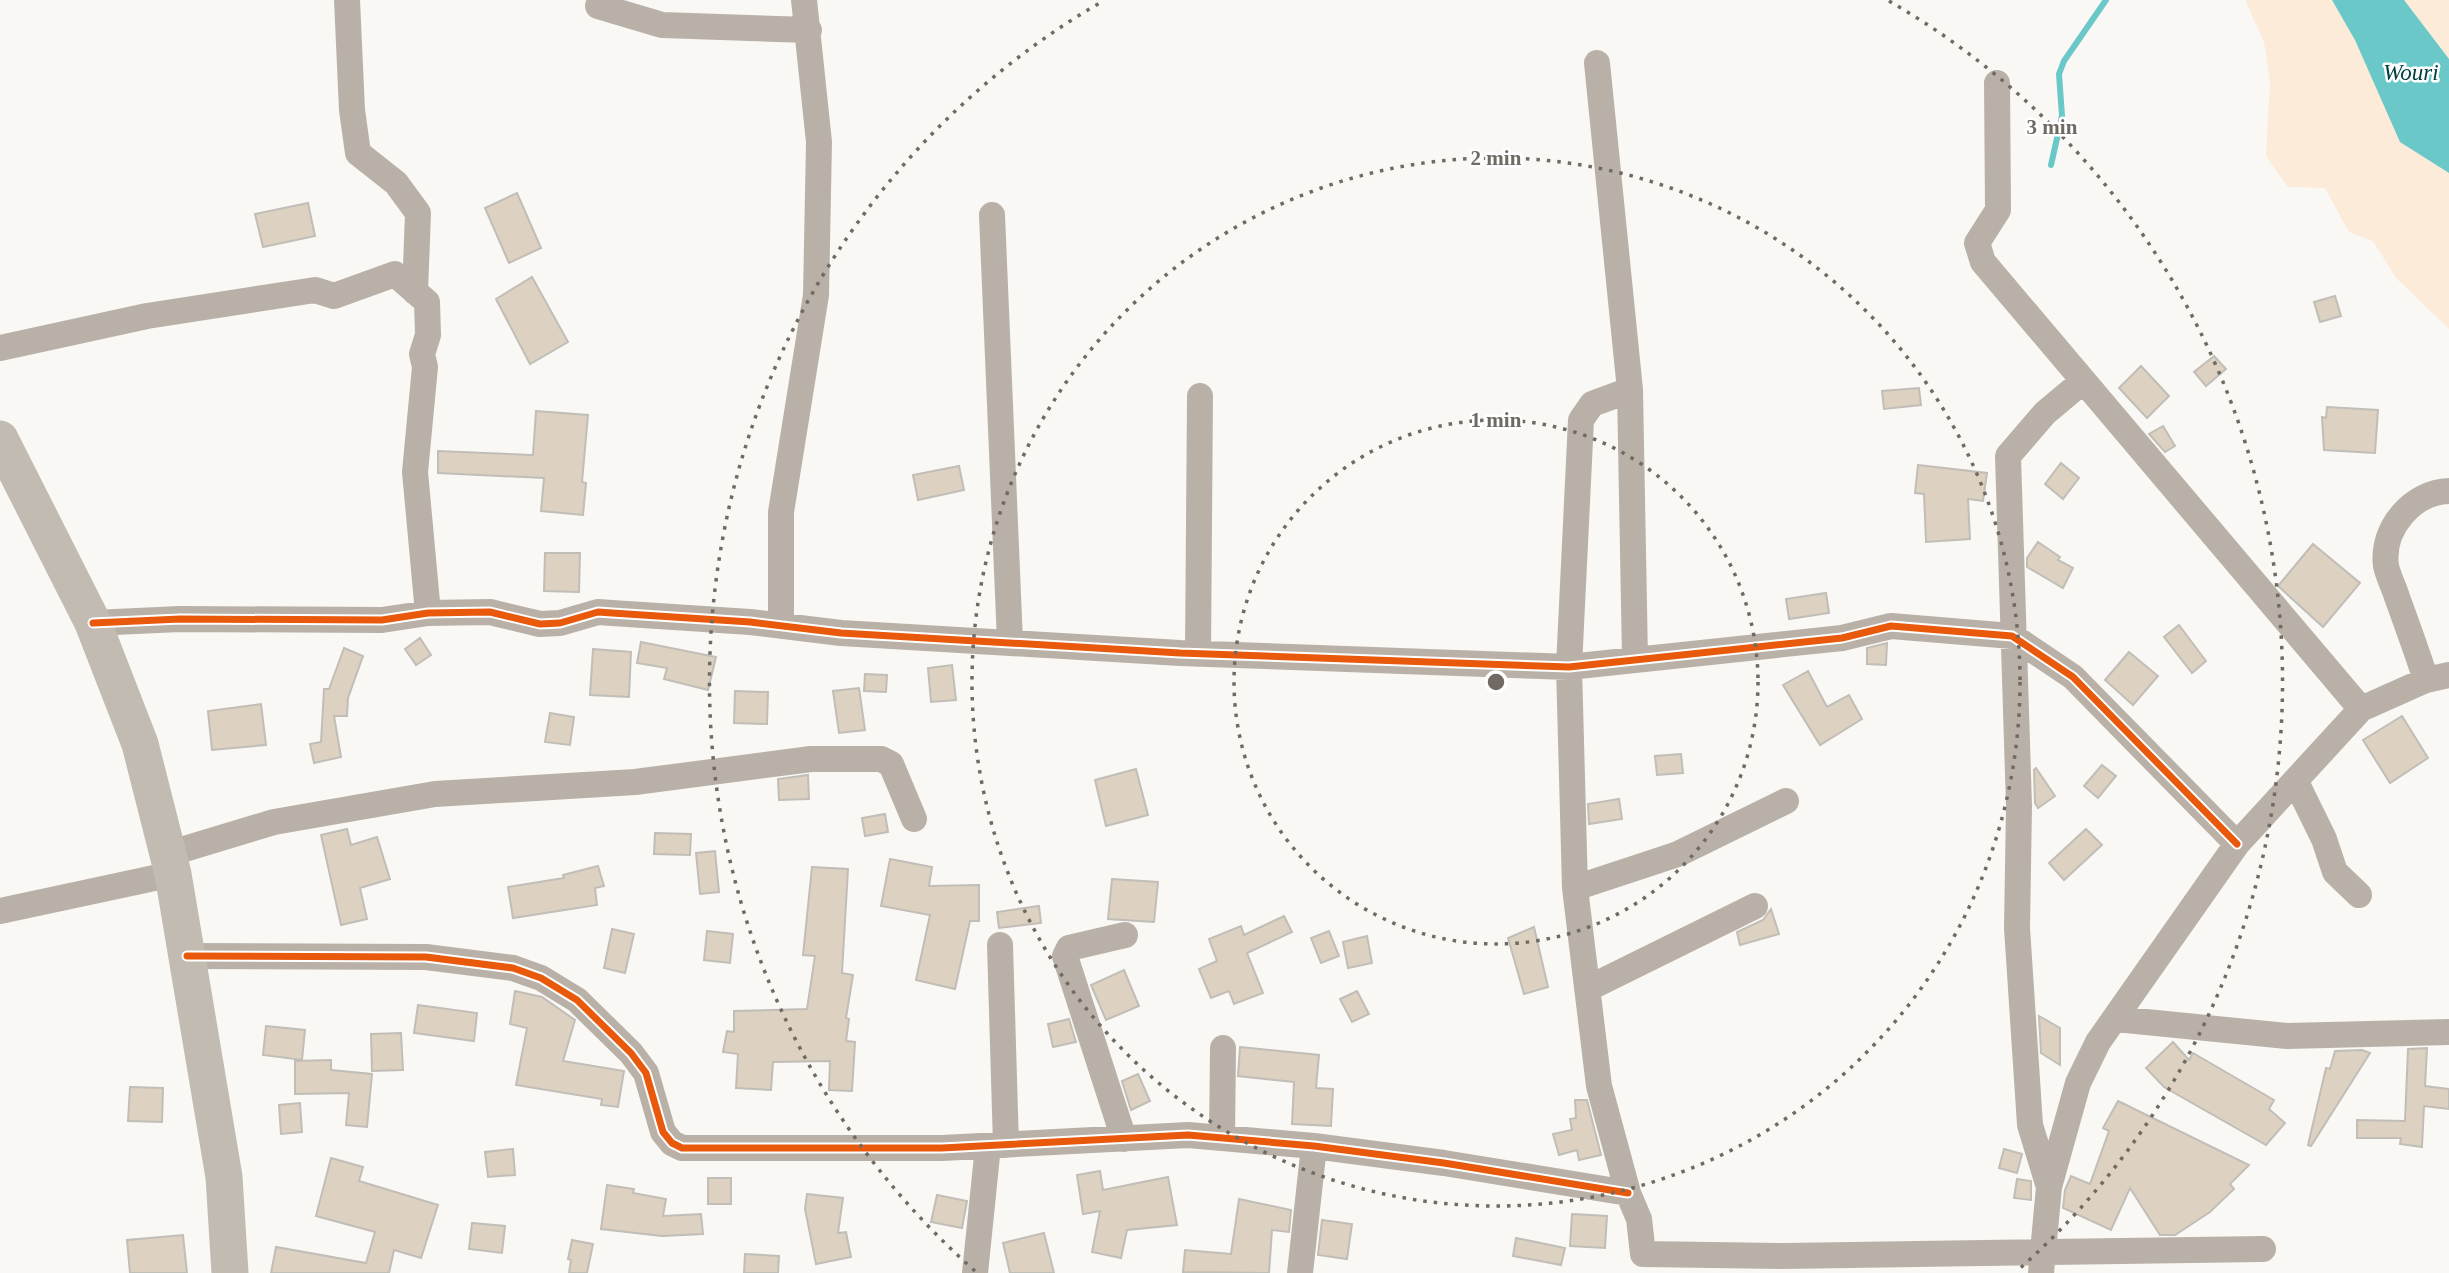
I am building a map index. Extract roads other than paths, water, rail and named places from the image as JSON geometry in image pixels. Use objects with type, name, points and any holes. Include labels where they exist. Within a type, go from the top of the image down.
[{"type":"main road","points":[[0,439],[93,623],[140,744],[170,864],[187,956],[224,1177],[230,1273]]},
{"type":"street","points":[[347,0],[352,110],[358,153],[396,183],[418,213],[415,292]]},
{"type":"street","points":[[781,626],[781,512],[816,295],[819,142],[804,0]]},
{"type":"street","points":[[598,6],[662,25],[809,30]]},
{"type":"street","points":[[1597,63],[1630,390],[1635,659]]},
{"type":"street","points":[[1997,83],[1998,210],[1978,243],[1978,252],[1992,276],[2361,709]]},
{"type":"street","points":[[992,215],[1010,642]]},
{"type":"street","points":[[0,348],[147,316],[315,290],[334,296],[395,274],[427,302],[428,335],[422,354],[425,367],[415,472],[428,613]]},
{"type":"street","points":[[2049,1186],[2038,1159],[2028,1099],[2017,928],[2019,806],[2008,456],[2045,413],[2082,382]]},
{"type":"street","points":[[1630,390],[1592,404],[1581,420],[1569,667],[1575,888],[1599,1086],[1628,1193],[1639,1219],[1643,1264],[2041,1263],[2263,1249]]},
{"type":"street","points":[[1198,653],[1200,396]]},
{"type":"street","points":[[2041,1263],[2049,1186],[2078,1083],[2098,1042],[2237,844],[2361,709],[2438,677],[2386,565],[2389,541],[2400,516],[2416,500],[2435,491],[2449,491]]},
{"type":"street","points":[[93,623],[180,619],[382,620],[428,613],[490,612],[540,624],[560,623],[598,612],[841,633],[1198,653],[1569,667],[1842,638],[1891,625],[2012,636],[2073,677],[2237,844]]},
{"type":"street","points":[[0,911],[170,864],[274,822],[435,794],[635,782],[811,759],[881,759],[891,764],[897,772],[914,819]]},
{"type":"street","points":[[2296,782],[2324,839],[2335,873],[2359,895]]},
{"type":"street","points":[[1575,888],[1678,853],[1786,801]]},
{"type":"street","points":[[1587,989],[1755,906]]},
{"type":"street","points":[[1124,1139],[1065,956],[1069,948],[1125,935]]},
{"type":"street","points":[[975,1273],[997,1145],[1000,945]]},
{"type":"street","points":[[187,956],[426,957],[513,968],[541,978],[577,1000],[631,1053],[646,1073],[663,1132],[672,1143],[682,1149],[997,1145],[1188,1136],[1314,1146],[1444,1163],[1628,1193]]},
{"type":"street","points":[[2116,1018],[2287,1036],[2449,1032]]},
{"type":"street","points":[[1222,1138],[1223,1048]]},
{"type":"street","points":[[1300,1273],[1314,1146]]},
{"type":"water","name":"Wouri","points":[[2332,0],[2404,0],[2449,59],[2449,173],[2400,142],[2355,40]]},
{"type":"waterway","points":[[2051,165],[2062,116],[2059,74],[2064,61],[2106,0]]}]
